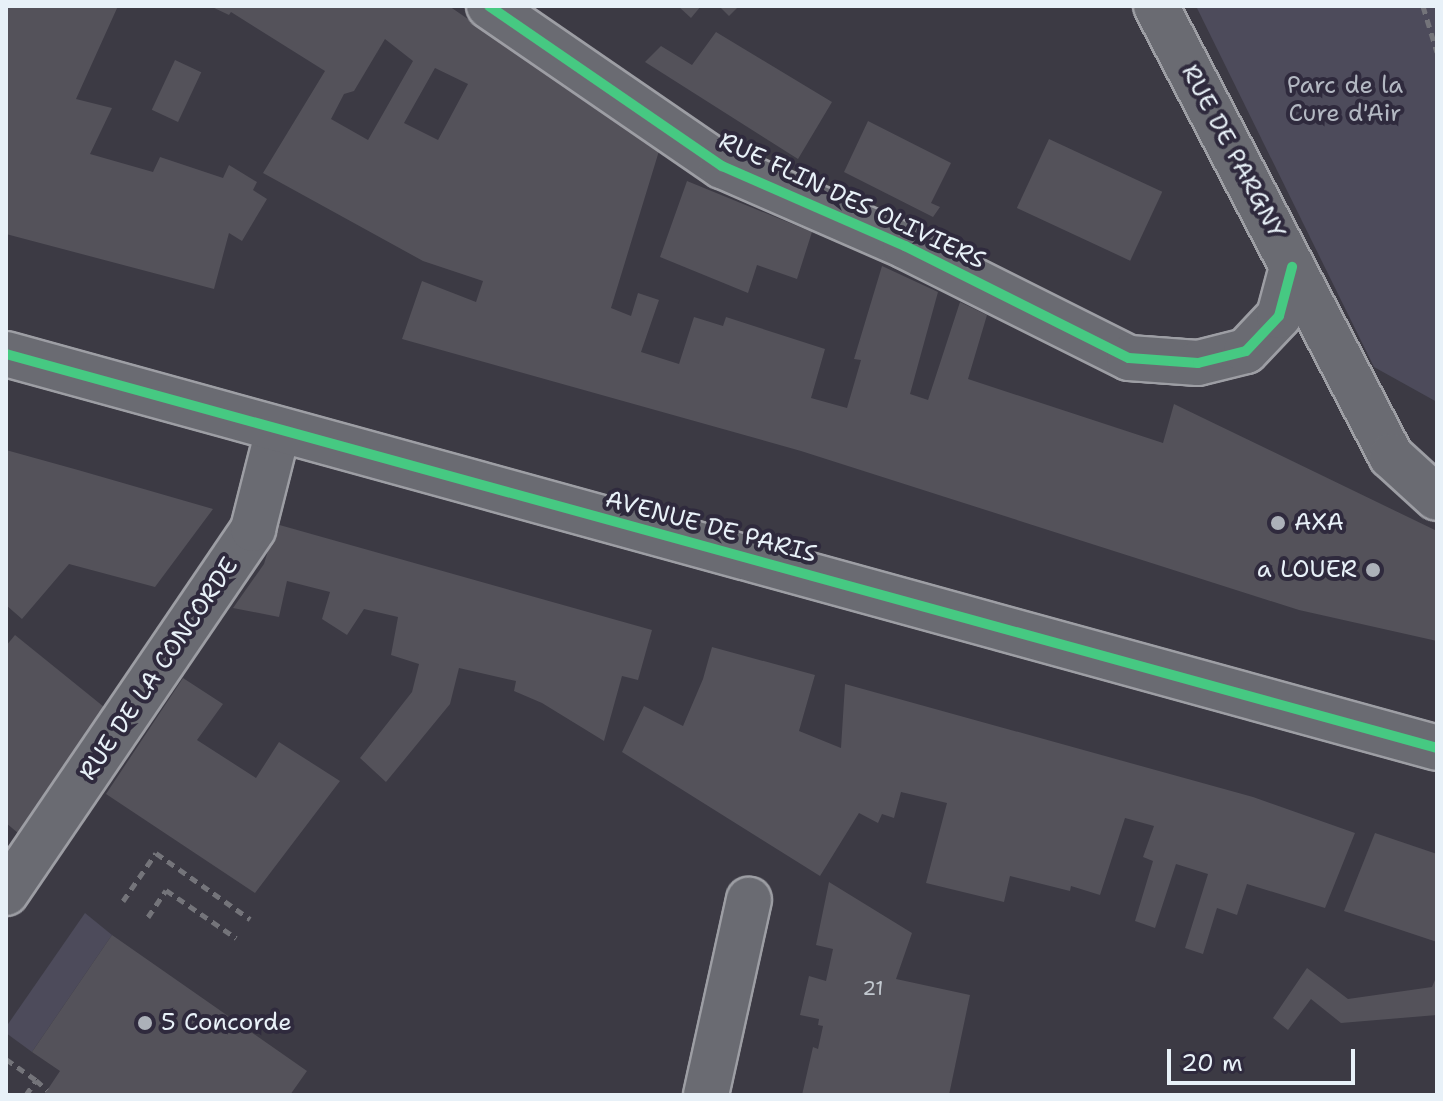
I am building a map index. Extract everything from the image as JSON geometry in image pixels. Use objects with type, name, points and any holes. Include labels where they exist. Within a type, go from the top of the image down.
[{"type":"street","name":"RUE FLIN DES OLIVIERS","points":[[489,6],[722,166],[905,246],[1129,358],[1198,363],[1246,351],[1279,316],[1292,267]]},
{"type":"street","name":"RUE DE PARGNY","points":[[1156,6],[1391,456],[1437,498]]},
{"type":"street","name":"AVENUE DE PARIS","points":[[6,354],[1422,743]]},
{"type":"street","name":"RUE DE LA CONCORDE","points":[[6,893],[253,529],[278,430]]},
{"type":"street","points":[[706,1095],[749,900]]},
{"type":"path","points":[[1423,6],[1437,52]]},
{"type":"path","points":[[123,901],[156,853],[250,919]]},
{"type":"path","points":[[148,917],[166,890],[236,938]]},
{"type":"path","points":[[6,1059],[47,1090]]},
{"type":"path","points":[[26,1095],[36,1080]]},
{"type":"green space","name":"Parc de la Cure d'Air","points":[[1196,6],[1437,6],[1437,402],[1374,367]]},
{"type":"green space","points":[[85,913],[112,935],[32,1052],[6,1033],[6,1027]]},
{"type":"building","points":[[7,6],[118,6],[76,99],[112,108],[90,154],[153,172],[160,157],[223,178],[229,165],[257,182],[253,190],[267,199],[242,241],[229,233],[214,289],[6,234]]},
{"type":"building","points":[[210,6],[449,6],[659,151],[611,308],[631,316],[638,293],[659,300],[641,352],[679,364],[694,317],[723,326],[726,317],[825,349],[811,398],[847,408],[861,360],[854,359],[882,266],[938,292],[910,394],[928,400],[960,302],[987,315],[968,379],[1163,443],[1174,404],[1437,531],[1437,641],[1299,610],[801,451],[402,339],[422,281],[476,302],[483,281],[423,261],[263,173],[325,71],[231,12],[229,15]],"holes":[[[385,39],[413,61],[368,140],[331,119],[344,94],[354,91]],[[435,68],[468,84],[438,140],[404,123]]]},
{"type":"building","points":[[678,6],[701,6],[691,18]]},
{"type":"building","points":[[719,6],[739,6],[729,16]]},
{"type":"building","points":[[716,32],[832,102],[798,159],[645,62],[661,46],[692,65]]},
{"type":"building","points":[[175,60],[201,72],[178,122],[152,110]]},
{"type":"building","points":[[868,121],[951,163],[931,203],[940,207],[933,217],[844,172]]},
{"type":"building","points":[[1049,139],[1162,192],[1130,261],[1017,208]]},
{"type":"building","points":[[687,181],[812,232],[797,279],[757,265],[748,293],[660,257]]},
{"type":"building","points":[[6,450],[213,509],[155,587],[69,564],[22,619],[6,605]]},
{"type":"building","points":[[276,524],[652,630],[638,680],[622,676],[604,741],[542,703],[514,691],[516,681],[459,668],[450,704],[386,782],[360,758],[412,692],[419,664],[391,655],[398,617],[364,609],[347,635],[322,619],[330,592],[287,581],[279,617],[233,608],[264,564]]},
{"type":"building","points":[[15,635],[109,711],[18,833],[6,823],[6,646]]},
{"type":"building","points":[[712,647],[815,675],[799,731],[841,748],[845,684],[1253,797],[1355,833],[1325,908],[1247,884],[1237,915],[1217,908],[1203,954],[1185,948],[1208,874],[1176,864],[1155,928],[1135,921],[1153,861],[1143,857],[1154,826],[1125,818],[1100,895],[1071,886],[1070,891],[1010,876],[1004,902],[926,883],[947,803],[901,792],[894,818],[882,814],[878,823],[859,813],[820,876],[622,752],[644,706],[683,726],[703,679]]},
{"type":"building","points":[[183,678],[223,704],[197,740],[256,778],[279,742],[340,781],[255,893],[106,794]]},
{"type":"building","points":[[1375,833],[1437,854],[1437,942],[1344,911]]},
{"type":"building","points":[[829,882],[912,933],[896,979],[970,995],[949,1095],[802,1095],[813,1047],[818,1049],[823,1026],[818,1025],[819,1019],[800,1015],[809,976],[826,981],[833,949],[816,945]]},
{"type":"building","name":"5 Concorde","points":[[112,935],[307,1071],[290,1095],[44,1095],[60,1071],[32,1052]]},
{"type":"building","points":[[1307,968],[1348,999],[1432,987],[1437,975],[1437,1015],[1341,1023],[1311,999],[1288,1030],[1273,1018]]},
{"type":"cycle path","points":[[489,6],[722,166],[905,246],[1129,358],[1198,363],[1246,351],[1279,316],[1292,267]]},
{"type":"cycle path","points":[[6,354],[1437,748]]},
{"type":"place","name":"AXA","points":[[1278,523]]},
{"type":"place","name":"a LOUER","points":[[1373,570]]},
{"type":"place","name":"5 Concorde","points":[[145,1023]]}]
